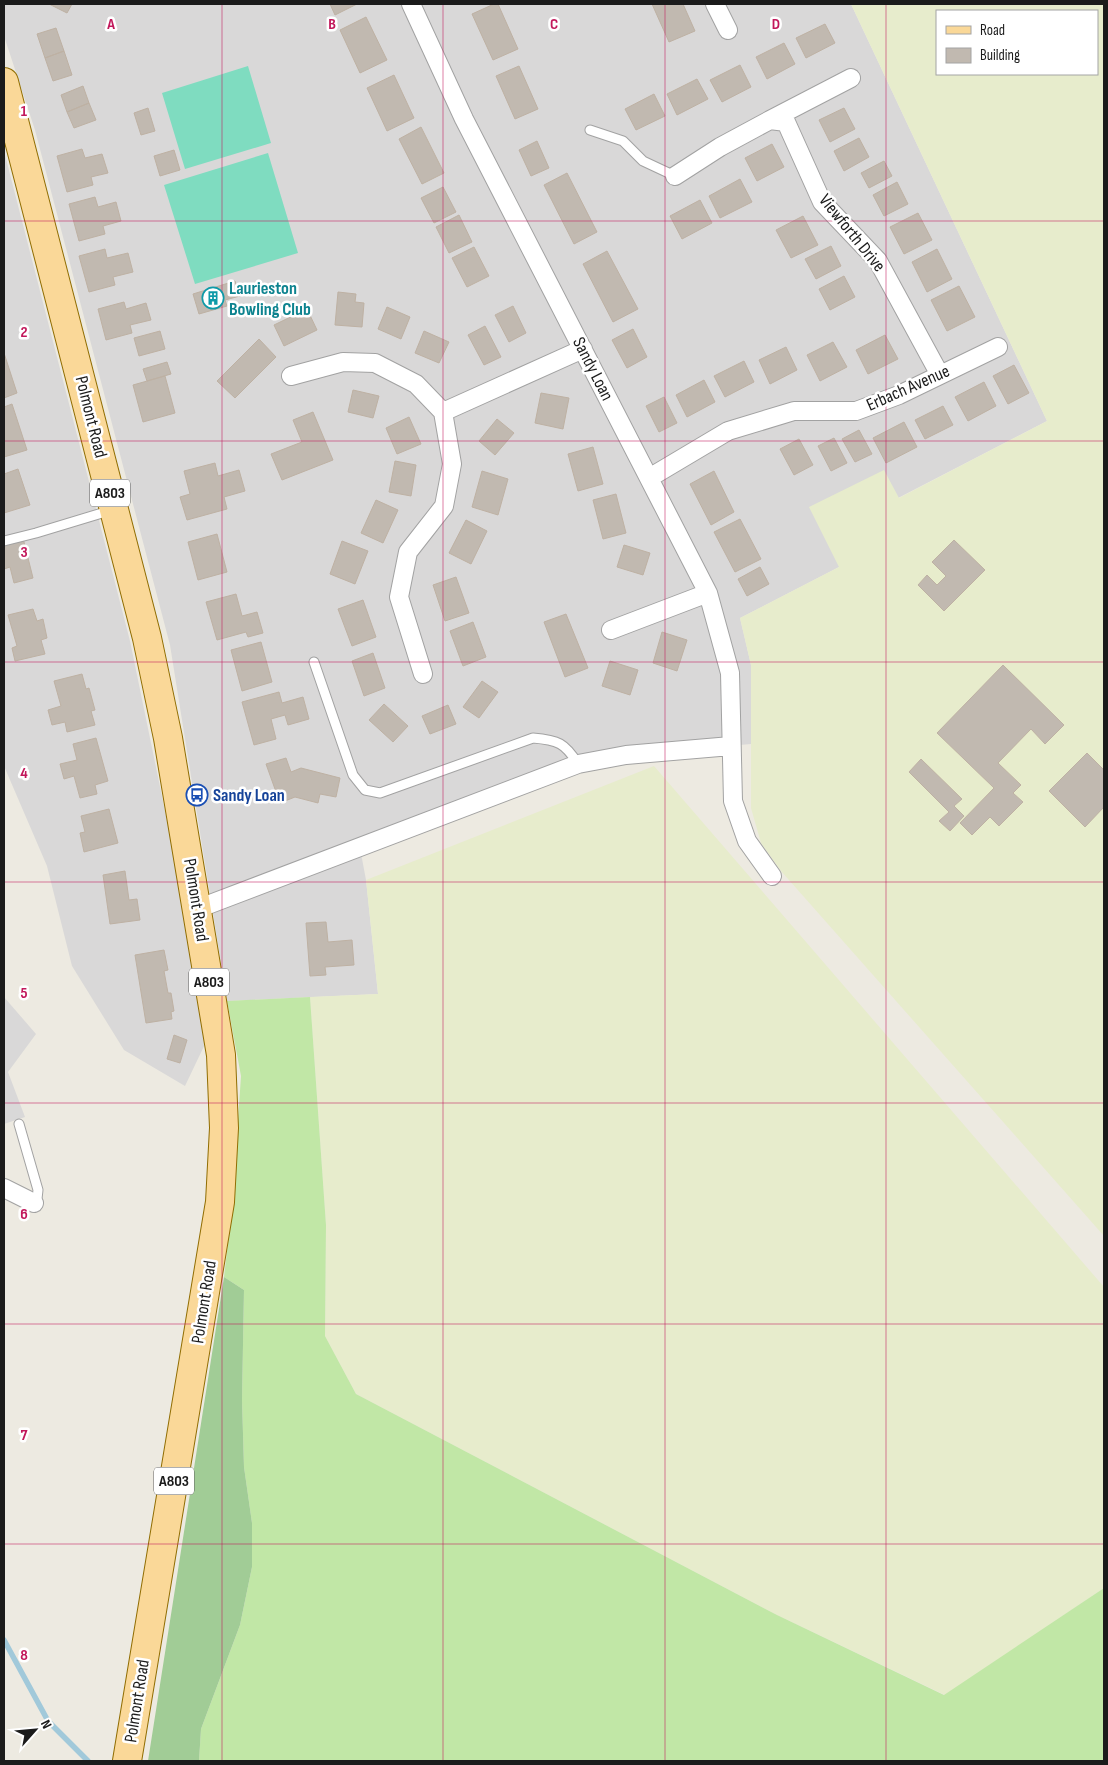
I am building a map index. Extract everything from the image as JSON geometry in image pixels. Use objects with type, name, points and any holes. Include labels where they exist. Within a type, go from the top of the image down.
[{"type":"main road","name":"Polmont Road","points":[[4,82],[149,647],[168,738],[221,1055],[224,1128],[220,1202],[127,1761]]},
{"type":"street","name":"Sandy Loan","points":[[411,4],[464,119],[708,593],[730,673],[733,801],[747,841],[772,876]]},
{"type":"street","points":[[715,4],[728,30]]},
{"type":"street","points":[[675,176],[720,147],[851,78]]},
{"type":"street","name":"Viewforth Drive","points":[[770,120],[786,122],[822,202],[878,261],[940,375]]},
{"type":"street","name":"Erbach Avenue","points":[[649,478],[728,432],[794,410],[856,411],[899,395],[998,347]]},
{"type":"street","points":[[443,412],[583,349]]},
{"type":"street","points":[[291,376],[343,362],[375,363],[416,384],[443,412],[452,464],[444,506],[408,552],[399,597],[423,674]]},
{"type":"street","points":[[612,630],[708,593]]},
{"type":"street","points":[[197,909],[578,764],[626,755],[731,746]]},
{"type":"street","points":[[4,1188],[34,1203]]},
{"type":"lane","points":[[590,130],[623,141],[643,161],[675,176]]},
{"type":"lane","points":[[4,540],[36,533],[114,509]]},
{"type":"lane","points":[[314,662],[353,775],[365,790],[380,793],[533,738],[550,739],[568,747],[578,764]]},
{"type":"lane","points":[[19,1124],[38,1190],[38,1199],[34,1203]]},
{"type":"shaded area","points":[[4,4],[851,4],[1047,421],[898,498],[839,567],[740,618],[751,665],[751,744],[626,755],[360,848],[366,880],[378,994],[227,1001],[170,645],[35,130],[4,36]]},
{"type":"shaded area","points":[[4,151],[130,641],[171,840],[205,1044],[185,1086],[124,1050],[72,966],[47,866],[4,766]]},
{"type":"shaded area","points":[[4,997],[36,1034],[8,1072],[25,1117],[4,1124]]},
{"type":"green space","points":[[851,4],[1104,4],[1104,1236],[781,871],[761,843],[751,808],[751,665],[740,618],[839,567],[809,507],[884,470],[899,498],[1047,421]]},
{"type":"green space","points":[[248,66],[271,143],[185,169],[162,93]]},
{"type":"green space","points":[[268,153],[298,253],[195,284],[164,185]]},
{"type":"green space","points":[[654,766],[1104,1287],[1104,1588],[945,1695],[777,1615],[356,1394],[325,1336],[326,1225],[310,997],[378,994],[366,880]]},
{"type":"green space","points":[[310,997],[326,1225],[325,1336],[356,1394],[777,1615],[944,1695],[1104,1588],[1104,1761],[199,1761],[201,1729],[240,1625],[252,1567],[252,1523],[244,1467],[242,1400],[244,1290],[224,1277],[232,1209],[241,1076],[227,1001]]},
{"type":"green space","points":[[224,1277],[244,1290],[242,1400],[244,1467],[252,1523],[252,1567],[240,1625],[201,1729],[199,1761],[148,1761]]},
{"type":"building","points":[[49,4],[72,4],[67,13]]},
{"type":"building","points":[[330,4],[357,4],[335,15]]},
{"type":"building","points":[[498,4],[518,49],[493,60],[472,14]]},
{"type":"building","points":[[652,4],[683,4],[695,31],[669,42]]},
{"type":"building","points":[[366,17],[387,60],[360,73],[340,30]]},
{"type":"building","points":[[825,24],[835,43],[806,58],[796,38]]},
{"type":"building","points":[[56,28],[64,51],[45,58],[37,34]]},
{"type":"building","points":[[784,43],[795,64],[767,79],[756,57]]},
{"type":"building","points":[[64,51],[72,75],[53,81],[45,58]]},
{"type":"building","points":[[740,65],[751,87],[722,102],[710,80]]},
{"type":"building","points":[[519,66],[538,109],[515,119],[496,76]]},
{"type":"building","points":[[394,75],[414,118],[387,131],[367,88]]},
{"type":"building","points":[[697,79],[708,99],[677,115],[667,94]]},
{"type":"building","points":[[83,86],[89,103],[67,112],[61,95]]},
{"type":"building","points":[[654,94],[665,116],[636,130],[625,109]]},
{"type":"building","points":[[89,103],[96,120],[74,128],[67,112]]},
{"type":"building","points":[[148,108],[155,131],[141,135],[134,113]]},
{"type":"building","points":[[844,108],[855,129],[830,142],[819,120]]},
{"type":"building","points":[[421,127],[444,173],[422,184],[399,139]]},
{"type":"building","points":[[859,138],[869,157],[844,171],[834,151]]},
{"type":"building","points":[[537,141],[549,168],[531,176],[519,150]]},
{"type":"building","points":[[772,144],[784,167],[757,181],[745,158]]},
{"type":"building","points":[[82,149],[85,158],[102,154],[108,173],[91,177],[93,185],[67,192],[57,156]]},
{"type":"building","points":[[174,150],[180,170],[160,176],[154,156]]},
{"type":"building","points":[[884,161],[892,176],[869,188],[861,173]]},
{"type":"building","points":[[567,173],[597,232],[574,244],[544,185]]},
{"type":"building","points":[[740,179],[752,202],[720,218],[709,196]]},
{"type":"building","points":[[897,182],[908,204],[884,216],[873,195]]},
{"type":"building","points":[[443,187],[456,212],[434,223],[421,198]]},
{"type":"building","points":[[95,197],[98,207],[116,202],[121,221],[103,226],[105,234],[79,241],[69,204]]},
{"type":"building","points":[[700,200],[712,223],[682,239],[670,216]]},
{"type":"building","points":[[918,213],[932,240],[904,254],[890,227]]},
{"type":"building","points":[[459,215],[472,242],[449,253],[436,227]]},
{"type":"building","points":[[803,216],[818,245],[791,258],[776,230]]},
{"type":"building","points":[[831,246],[841,266],[816,279],[805,259]]},
{"type":"building","points":[[474,247],[489,276],[467,287],[452,258]]},
{"type":"building","points":[[105,249],[107,258],[128,253],[133,272],[113,277],[115,285],[89,292],[79,256]]},
{"type":"building","points":[[937,249],[952,279],[927,292],[912,262]]},
{"type":"building","points":[[607,251],[638,309],[613,322],[583,264]]},
{"type":"building","points":[[844,276],[855,297],[830,310],[819,289]]},
{"type":"building","name":"Laurieston Bowling Club","points":[[235,281],[240,296],[225,300],[227,306],[199,314],[193,294]]},
{"type":"building","points":[[959,286],[975,317],[947,331],[931,300]]},
{"type":"building","points":[[338,292],[356,294],[355,302],[364,303],[362,327],[335,325]]},
{"type":"building","points":[[124,302],[126,309],[146,303],[151,320],[130,325],[132,333],[106,340],[98,309]]},
{"type":"building","points":[[513,306],[526,333],[509,342],[495,315]]},
{"type":"building","points":[[387,307],[410,317],[401,339],[378,329]]},
{"type":"building","points":[[307,309],[317,330],[284,346],[274,325]]},
{"type":"building","points":[[485,326],[501,357],[484,365],[468,335]]},
{"type":"building","points":[[633,329],[647,357],[627,368],[612,340]]},
{"type":"building","points":[[160,331],[165,349],[139,356],[134,338]]},
{"type":"building","points":[[424,331],[449,342],[439,363],[415,353]]},
{"type":"building","points":[[885,335],[898,359],[868,374],[856,350]]},
{"type":"building","points":[[259,339],[276,357],[235,398],[217,381]]},
{"type":"building","points":[[833,342],[847,367],[820,381],[807,355]]},
{"type":"building","points":[[786,347],[797,370],[770,384],[759,360]]},
{"type":"building","points":[[4,353],[17,393],[4,398]]},
{"type":"building","points":[[744,361],[754,382],[725,397],[714,376]]},
{"type":"building","points":[[167,362],[171,374],[147,381],[143,369]]},
{"type":"building","points":[[1014,365],[1029,393],[1008,404],[993,376]]},
{"type":"building","points":[[165,376],[175,413],[143,422],[133,385]]},
{"type":"building","points":[[704,380],[715,402],[687,417],[676,395]]},
{"type":"building","points":[[984,382],[996,406],[968,421],[955,397]]},
{"type":"building","points":[[353,390],[379,396],[373,418],[348,412]]},
{"type":"building","points":[[541,393],[569,398],[563,429],[535,423]]},
{"type":"building","points":[[664,397],[677,423],[659,432],[646,406]]},
{"type":"building","points":[[12,404],[27,450],[4,457],[4,407]]},
{"type":"building","points":[[943,406],[953,425],[925,439],[915,420]]},
{"type":"building","points":[[313,412],[333,460],[282,480],[271,454],[302,442],[293,420]]},
{"type":"building","points":[[409,417],[421,444],[397,454],[386,428]]},
{"type":"building","points":[[497,419],[514,433],[495,455],[479,441]]},
{"type":"building","points":[[904,422],[917,447],[886,463],[873,438]]},
{"type":"building","points":[[859,430],[872,454],[855,462],[842,439]]},
{"type":"building","points":[[834,438],[847,463],[831,471],[818,446]]},
{"type":"building","points":[[799,439],[813,465],[794,475],[780,449]]},
{"type":"building","points":[[593,447],[603,484],[578,491],[568,454]]},
{"type":"building","points":[[395,461],[416,465],[411,496],[389,492]]},
{"type":"building","points":[[215,463],[218,476],[239,470],[245,491],[224,497],[227,509],[187,520],[180,497],[190,494],[184,471]]},
{"type":"building","points":[[18,469],[30,505],[4,513],[4,474]]},
{"type":"building","points":[[482,471],[508,479],[498,515],[472,507]]},
{"type":"building","points":[[714,471],[734,512],[711,525],[690,484]]},
{"type":"building","points":[[616,494],[626,533],[603,539],[593,500]]},
{"type":"building","points":[[376,500],[398,510],[383,543],[361,533]]},
{"type":"building","points":[[740,519],[761,559],[735,572],[714,532]]},
{"type":"building","points":[[466,520],[487,531],[471,564],[449,553]]},
{"type":"building","points":[[217,534],[227,572],[198,580],[188,542]]},
{"type":"building","points":[[23,538],[33,578],[14,583],[10,567],[4,569],[4,543]]},
{"type":"building","points":[[954,540],[985,570],[944,611],[918,585],[927,575],[937,585],[946,576],[932,562]]},
{"type":"building","points":[[342,541],[368,551],[355,584],[330,574]]},
{"type":"building","points":[[624,545],[650,553],[643,575],[617,567]]},
{"type":"building","points":[[760,567],[769,584],[747,596],[738,579]]},
{"type":"building","points":[[456,577],[469,613],[445,621],[433,585]]},
{"type":"building","points":[[236,594],[242,616],[257,612],[263,633],[248,637],[246,632],[217,640],[206,602]]},
{"type":"building","points":[[363,600],[376,637],[352,646],[338,609]]},
{"type":"building","points":[[33,609],[37,621],[43,619],[47,638],[41,640],[45,654],[15,661],[12,648],[17,646],[8,615]]},
{"type":"building","points":[[566,614],[588,668],[565,677],[544,622]]},
{"type":"building","points":[[473,622],[486,657],[463,666],[450,631]]},
{"type":"building","points":[[662,632],[687,640],[677,671],[653,663]]},
{"type":"building","points":[[261,642],[272,682],[242,691],[231,650]]},
{"type":"building","points":[[373,653],[385,688],[364,696],[352,661]]},
{"type":"building","points":[[610,661],[638,670],[630,695],[602,686]]},
{"type":"building","points":[[1003,665],[1064,725],[1045,744],[1031,729],[998,763],[1021,785],[1013,793],[1023,802],[999,826],[990,817],[972,835],[960,823],[994,788],[937,733]]},
{"type":"building","points":[[82,674],[86,689],[89,688],[95,710],[91,711],[95,725],[67,732],[65,722],[52,725],[48,710],[61,706],[54,681]]},
{"type":"building","points":[[482,681],[498,692],[479,718],[463,707]]},
{"type":"building","points":[[279,692],[282,703],[303,697],[309,719],[288,725],[285,715],[271,719],[276,739],[254,745],[242,702]]},
{"type":"building","points":[[384,704],[408,726],[393,742],[369,720]]},
{"type":"building","points":[[448,705],[456,724],[430,734],[422,716]]},
{"type":"building","points":[[96,738],[108,781],[95,785],[97,794],[80,798],[74,776],[64,779],[60,764],[77,760],[73,744]]},
{"type":"building","points":[[1087,753],[1104,770],[1104,807],[1085,827],[1049,791]]},
{"type":"building","points":[[286,758],[291,772],[301,768],[340,778],[336,797],[320,794],[318,803],[295,797],[280,803],[266,764]]},
{"type":"building","points":[[921,759],[962,799],[954,806],[964,816],[950,831],[939,821],[949,812],[909,772]]},
{"type":"building","points":[[109,809],[118,843],[84,852],[80,833],[85,832],[81,816]]},
{"type":"building","points":[[125,871],[129,900],[137,899],[140,920],[110,924],[103,875]]},
{"type":"building","points":[[326,922],[328,942],[352,940],[354,965],[325,967],[326,975],[310,976],[306,923]]},
{"type":"building","points":[[164,950],[168,970],[164,971],[174,1011],[171,1012],[172,1019],[146,1023],[135,955]]},
{"type":"building","points":[[174,1035],[187,1040],[180,1063],[167,1059]]},
{"type":"waterway","points":[[4,1640],[48,1721],[88,1761]]},
{"type":"place","name":"Laurieston Bowling Club","points":[[213,298]]},
{"type":"place","name":"Sandy Loan","points":[[197,795]]}]
